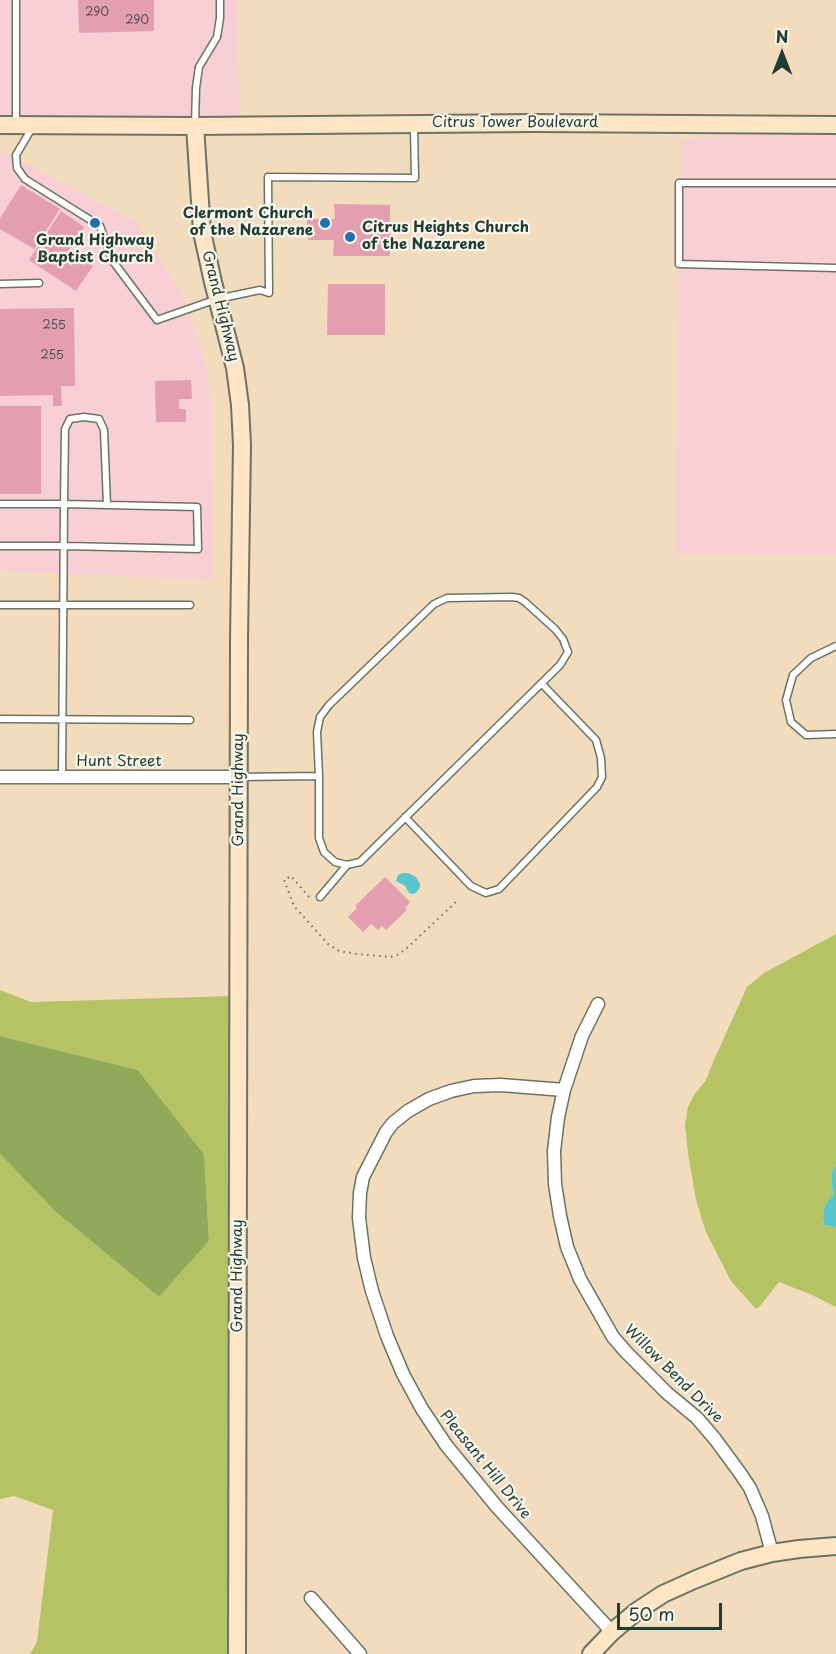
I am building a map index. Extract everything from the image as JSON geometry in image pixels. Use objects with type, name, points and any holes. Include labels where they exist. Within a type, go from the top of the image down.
[{"type":"street","name":"Citrus Tower Boulevard","points":[[195,126],[414,123],[836,125]]},
{"type":"street","points":[[8,125],[195,126]]},
{"type":"street","name":"Grand Highway","points":[[195,126],[202,232],[235,368],[242,445],[237,1654]]},
{"type":"street","name":"Hunt Street","points":[[0,777],[239,777]]},
{"type":"street","name":"Willow Bend Drive","points":[[598,1004],[582,1036],[564,1089],[558,1117],[554,1151],[555,1184],[567,1248],[580,1279],[613,1336],[667,1393],[698,1418],[716,1438],[740,1473],[750,1488],[762,1516],[772,1553]]},
{"type":"street","name":"Pleasant Hill Drive","points":[[564,1089],[501,1085],[474,1086],[429,1099],[408,1111],[386,1132],[363,1177],[359,1218],[364,1258],[372,1291],[403,1374],[422,1408],[446,1445],[497,1507],[612,1632]]},
{"type":"street","points":[[591,1654],[637,1611],[663,1594],[741,1561],[772,1553],[836,1546]]},
{"type":"street","points":[[311,1598],[360,1654]]},
{"type":"lane","points":[[8,125],[16,0]]},
{"type":"lane","points":[[195,126],[199,67],[217,37],[220,0]]},
{"type":"lane","points":[[33,125],[16,155],[17,168],[25,179],[100,225],[112,260],[157,320],[217,299],[260,290],[269,292],[268,177],[415,178],[414,123]]},
{"type":"lane","points":[[836,183],[679,183],[679,264],[836,268]]},
{"type":"lane","points":[[0,284],[39,283]]},
{"type":"lane","points":[[62,777],[65,429],[70,419],[84,417],[99,419],[104,430],[107,505]]},
{"type":"lane","points":[[0,504],[197,507],[198,549],[0,546]]},
{"type":"lane","points":[[447,597],[512,597],[525,602],[555,629],[563,639],[568,652],[560,666],[542,684],[360,862],[347,865],[335,862],[324,852],[319,838],[318,732],[320,717],[329,705],[434,604],[447,597]]},
{"type":"lane","points":[[0,605],[190,604]]},
{"type":"lane","points":[[836,646],[812,658],[793,675],[786,700],[790,722],[807,735],[836,734]]},
{"type":"lane","points":[[405,817],[471,886],[486,893],[499,889],[597,787],[602,777],[601,758],[596,741],[542,684]]},
{"type":"lane","points":[[0,719],[190,720]]},
{"type":"lane","points":[[239,777],[319,776]]},
{"type":"lane","points":[[320,897],[347,865]]},
{"type":"path","points":[[309,897],[291,876],[284,880],[294,906],[328,944],[339,951],[390,957],[406,949],[458,900]]},
{"type":"shaded area","points":[[0,0],[237,0],[239,117],[0,117]]},
{"type":"shaded area","points":[[836,133],[836,555],[675,554],[681,139]]},
{"type":"shaded area","points":[[0,153],[6,153],[135,221],[183,295],[206,364],[211,405],[212,580],[0,571]]},
{"type":"green space","points":[[836,934],[836,1165],[831,1174],[833,1195],[825,1205],[823,1217],[824,1225],[836,1227],[836,1307],[779,1282],[756,1309],[731,1281],[706,1232],[696,1200],[688,1153],[685,1125],[688,1107],[706,1080],[747,987],[764,973]]},
{"type":"green space","points":[[0,990],[31,1002],[233,996],[231,1566],[228,1654],[30,1654],[37,1642],[53,1510],[14,1496],[0,1499],[0,1154],[57,1213],[159,1297],[209,1241],[204,1154],[138,1070],[0,1036]]},
{"type":"green space","points":[[0,1036],[138,1070],[204,1154],[209,1241],[159,1297],[57,1213],[0,1154]]},
{"type":"water","points":[[403,873],[416,877],[420,887],[416,893],[409,893],[405,886],[396,881],[398,875]]},
{"type":"water","points":[[836,1165],[836,1227],[824,1225],[823,1217],[825,1205],[833,1195],[831,1173]]},
{"type":"building","points":[[78,0],[154,0],[154,31],[79,33]]},
{"type":"building","points":[[21,185],[60,209],[34,249],[0,229],[0,218]]},
{"type":"building","points":[[334,204],[390,205],[390,256],[333,256],[334,240],[308,240],[307,219],[335,219]]},
{"type":"building","points":[[61,211],[84,227],[69,250],[93,266],[76,291],[29,260]]},
{"type":"building","points":[[328,284],[385,284],[385,335],[327,335]]},
{"type":"building","points":[[74,308],[75,386],[61,386],[62,406],[53,406],[53,395],[0,396],[0,309]]},
{"type":"building","points":[[191,380],[192,399],[179,399],[179,409],[186,409],[186,422],[156,422],[155,381]]},
{"type":"building","points":[[0,406],[41,406],[41,494],[0,494]]},
{"type":"building","points":[[385,877],[410,902],[405,908],[407,910],[386,930],[382,926],[378,930],[371,924],[363,932],[348,917],[357,908],[355,906]]},
{"type":"place","name":"Grand Highway Baptist Church","points":[[95,223]]},
{"type":"place","name":"Clermont Church of the Nazarene","points":[[325,223]]},
{"type":"place","name":"Citrus Heights Church of the Nazarene","points":[[350,237]]}]
